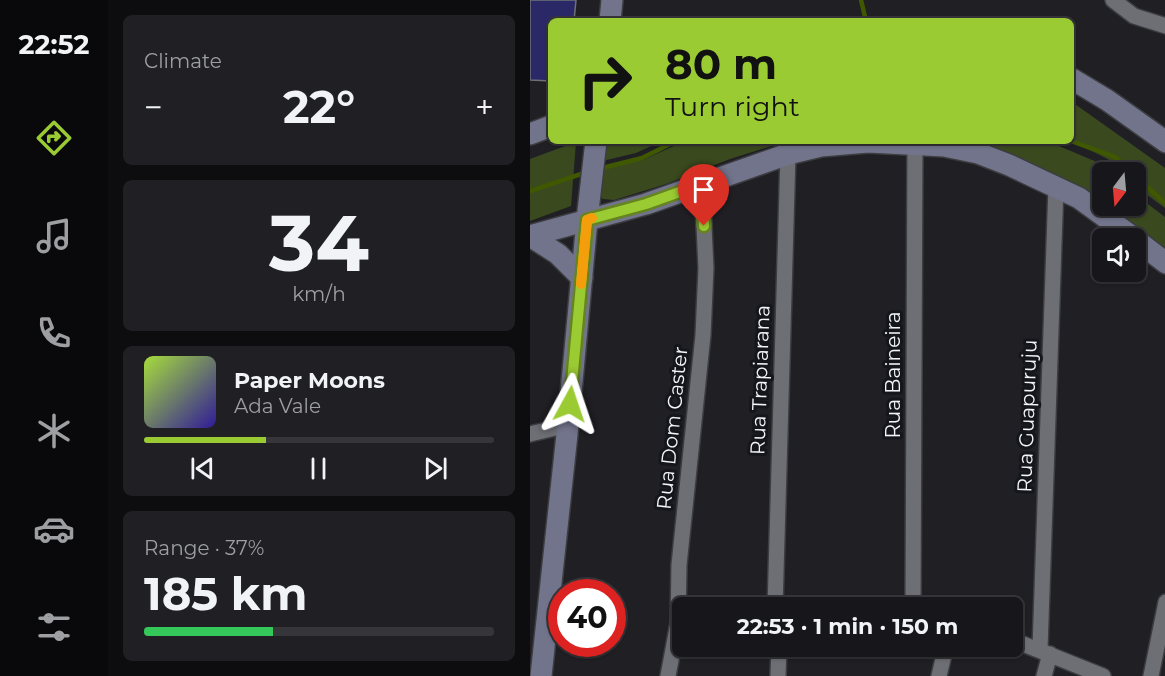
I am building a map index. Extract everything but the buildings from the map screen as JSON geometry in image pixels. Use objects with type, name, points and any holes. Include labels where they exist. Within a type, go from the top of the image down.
[{"type":"street","points":[[610,18],[612,0]]},
{"type":"street","points":[[1113,0],[1134,16],[1166,26]]},
{"type":"street","points":[[1074,80],[1107,99],[1166,142]]},
{"type":"street","points":[[530,134],[548,127]]},
{"type":"street","points":[[542,676],[596,144]]},
{"type":"street","points":[[530,236],[646,204],[788,154],[821,146],[844,144]]},
{"type":"street","name":"Rua Baineira","points":[[913,597],[915,144]]},
{"type":"street","points":[[925,144],[978,153],[1009,165],[1079,198],[1120,228]]},
{"type":"street","name":"Rua Trapiarana","points":[[776,597],[788,154]]},
{"type":"street","name":"Rua Dom Caster","points":[[680,597],[679,565],[703,335],[706,268],[702,184]]},
{"type":"street","name":"Rua Guapuruju","points":[[1044,676],[1056,186]]},
{"type":"street","points":[[530,236],[558,254],[582,278]]},
{"type":"street","points":[[1146,248],[1166,263]]},
{"type":"street","points":[[530,434],[568,425]]},
{"type":"street","points":[[1151,676],[1166,602]]},
{"type":"street","points":[[1023,643],[1103,676]]},
{"type":"street","name":"Rua Dom Caster","points":[[668,676],[672,657]]},
{"type":"street","points":[[778,676],[779,657]]},
{"type":"street","points":[[938,676],[943,657]]},
{"type":"green space","points":[[1074,103],[1165,168],[1165,208],[1146,194],[1146,162],[1112,162],[1074,143]]},
{"type":"green space","points":[[576,144],[571,206],[530,221],[530,159]]},
{"type":"green space","points":[[600,144],[656,144],[636,153],[598,162]]},
{"type":"green space","points":[[678,144],[778,144],[614,200],[603,199],[597,194],[597,168],[643,160]]},
{"type":"green space","points":[[967,144],[1054,144],[1097,162],[1092,162],[1092,200]]},
{"type":"green space","points":[[1146,203],[1165,217],[1165,248],[1146,236],[1146,228],[1134,228],[1118,216],[1146,216]]},
{"type":"waterway","points":[[861,0],[865,18]]},
{"type":"waterway","points":[[1074,142],[1115,157],[1120,162]]},
{"type":"waterway","points":[[598,169],[642,158],[670,144]]},
{"type":"waterway","points":[[530,191],[587,172]]},
{"type":"waterway","points":[[1146,186],[1166,204]]},
{"type":"slow traffic","points":[[581,284],[587,220],[592,218]]},
{"type":"route","points":[[570,404],[587,220],[646,204],[702,184],[704,226]]}]
